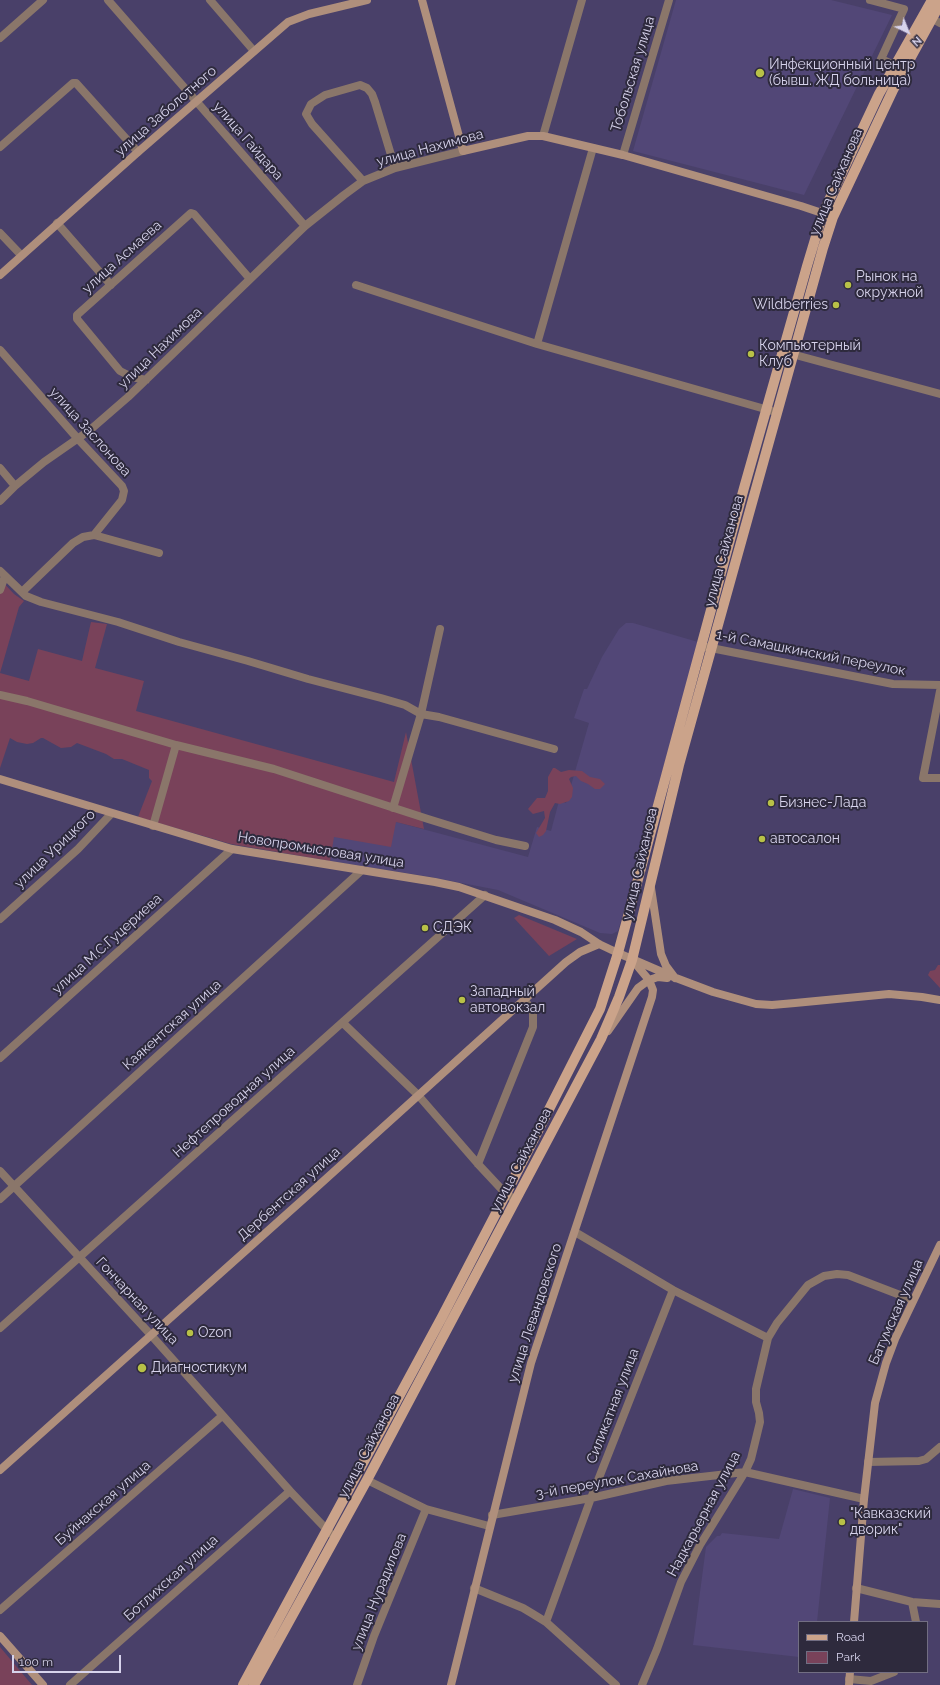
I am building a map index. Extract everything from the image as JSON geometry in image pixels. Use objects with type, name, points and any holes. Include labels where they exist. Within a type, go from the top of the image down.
[{"type":"main road","name":"улица Сайханова","points":[[931,19],[932,0]]},
{"type":"main road","name":"улица Сайханова","points":[[254,1685],[600,1009],[618,953],[794,354],[823,248],[828,215],[940,4]]},
{"type":"main road","points":[[707,647],[766,409],[828,215],[879,94],[894,65],[931,19]]},
{"type":"main road","name":"улица Сайханова","points":[[243,1685],[332,1533],[367,1480],[601,1039],[632,960],[707,647]]},
{"type":"street","points":[[0,38],[43,0]]},
{"type":"street","name":"улица Гайдара","points":[[108,0],[305,226]]},
{"type":"street","points":[[210,0],[254,51]]},
{"type":"street","name":"улица Заболотного","points":[[0,275],[138,152],[288,22],[345,3],[367,0]]},
{"type":"street","points":[[422,0],[463,151]]},
{"type":"street","points":[[544,136],[582,0]]},
{"type":"street","name":"Тобольская улица","points":[[622,155],[669,0]]},
{"type":"street","points":[[870,0],[904,9],[882,59],[894,65]]},
{"type":"street","points":[[0,147],[73,82],[138,152]]},
{"type":"street","points":[[363,181],[312,124],[306,114],[311,104],[325,95],[360,85],[367,88],[372,94],[375,102],[394,168]]},
{"type":"street","name":"улица Нахимова","points":[[0,501],[15,486],[44,462],[78,439],[146,380],[305,226],[363,181],[394,168],[528,136],[544,136],[622,155],[828,215]]},
{"type":"street","points":[[537,344],[593,148]]},
{"type":"street","name":"улица Асмаева","points":[[146,380],[132,377],[120,371],[76,318],[77,315],[191,213],[194,214],[250,279]]},
{"type":"street","points":[[58,224],[111,285]]},
{"type":"street","points":[[0,233],[21,255]]},
{"type":"street","points":[[356,285],[537,344],[777,412]]},
{"type":"street","name":"улица Заслонова","points":[[0,350],[78,439],[118,481],[124,491],[122,500],[94,535]]},
{"type":"street","points":[[783,352],[940,394]]},
{"type":"street","points":[[0,468],[15,486]]},
{"type":"street","points":[[22,592],[74,543],[83,537],[94,535],[159,553]]},
{"type":"street","points":[[2,574],[22,592],[42,602],[64,609],[118,622],[179,642],[405,705],[421,714],[439,717],[554,749]]},
{"type":"street","points":[[0,590],[2,574]]},
{"type":"street","points":[[393,808],[421,714],[440,629]]},
{"type":"street","name":"1-й Самашкинский переулок","points":[[707,647],[893,684],[940,685]]},
{"type":"street","points":[[940,691],[923,778],[940,778]]},
{"type":"street","points":[[0,695],[27,701],[176,745],[274,769],[496,840],[525,846]]},
{"type":"street","points":[[153,826],[176,745]]},
{"type":"street","name":"Новопромысловая улица","points":[[0,779],[111,814],[232,849],[435,882],[485,895],[555,920],[581,932],[599,944],[632,960],[676,978],[712,992],[756,1004],[795,1004],[889,994],[940,1000]]},
{"type":"street","name":"улица Урицкого","points":[[0,919],[78,849],[111,814]]},
{"type":"street","name":"улица М.С.Гуцериева","points":[[0,1058],[232,849]]},
{"type":"street","name":"Каякентская улица","points":[[0,1198],[362,870]]},
{"type":"street","points":[[650,884],[661,954],[666,966],[676,978]]},
{"type":"street","name":"Нефтепроводная улица","points":[[0,1328],[485,895]]},
{"type":"street","name":"Дербентская улица","points":[[0,1470],[566,962],[580,952],[599,944]]},
{"type":"street","points":[[632,960],[649,980]]},
{"type":"street","points":[[601,1039],[638,988],[649,980],[658,977],[676,978]]},
{"type":"street","name":"улица Левандовского","points":[[451,1685],[531,1362],[652,997],[653,990],[649,980]]},
{"type":"street","points":[[478,1164],[533,1027],[534,1012],[524,999]]},
{"type":"street","points":[[342,1023],[418,1095],[478,1164],[506,1194],[516,1200]]},
{"type":"street","name":"Гончарная улица","points":[[0,1171],[151,1335],[290,1491],[332,1533]]},
{"type":"street","points":[[575,1232],[673,1290],[768,1338]]},
{"type":"street","name":"Батумская улица","points":[[854,1621],[864,1499],[875,1403],[880,1381],[895,1339],[940,1245]]},
{"type":"street","name":"Надкарьерная улица","points":[[642,1685],[657,1649],[681,1582],[700,1545],[751,1459],[760,1422],[756,1402],[756,1389],[768,1338],[808,1285],[824,1276],[837,1274],[848,1275],[913,1300]]},
{"type":"street","name":"Силикатная улица","points":[[546,1622],[591,1498],[673,1290]]},
{"type":"street","name":"Буйнакская улица","points":[[0,1610],[222,1416]]},
{"type":"street","points":[[868,1462],[919,1461],[926,1458],[940,1447]]},
{"type":"street","name":"3-й переулок Сахайнова","points":[[492,1515],[591,1498],[666,1481],[744,1472],[864,1499]]},
{"type":"street","points":[[367,1480],[426,1509],[490,1526]]},
{"type":"street","name":"Ботлихская улица","points":[[70,1685],[290,1491]]},
{"type":"street","name":"улица Нурадилова","points":[[357,1685],[374,1636],[426,1509]]},
{"type":"street","points":[[474,1588],[523,1608],[546,1622],[616,1685]]},
{"type":"street","points":[[856,1588],[912,1602],[940,1604]]},
{"type":"street","points":[[912,1602],[916,1621]]},
{"type":"street","points":[[0,1636],[43,1685]]},
{"type":"street","points":[[849,1679],[871,1681],[891,1673]]},
{"type":"shaded area","name":"Инфекционный центр (бывш. ЖД больница)","points":[[676,0],[831,0],[892,15],[804,195],[633,151]]},
{"type":"shaded area","points":[[626,623],[633,623],[698,642],[618,931],[612,934],[600,933],[498,890],[431,877],[330,861],[333,837],[396,822],[528,857],[537,827],[551,831],[559,801],[566,803],[589,723],[574,718],[584,689],[587,689],[602,657],[619,629]]},
{"type":"shaded area","points":[[793,1489],[830,1498],[817,1621],[798,1621],[798,1657],[693,1645],[706,1547],[722,1533],[779,1539]]},
{"type":"green space","points":[[0,579],[14,594],[24,601],[19,607],[0,673]]},
{"type":"green space","points":[[91,622],[107,624],[95,668],[144,681],[136,711],[394,782],[406,732],[424,829],[396,822],[391,847],[334,837],[330,861],[231,844],[138,817],[152,781],[149,778],[149,770],[122,759],[114,759],[106,754],[77,743],[71,747],[61,748],[43,738],[27,744],[17,742],[10,738],[0,768],[0,673],[29,681],[38,649],[82,661]]},
{"type":"green space","points":[[553,768],[561,772],[569,770],[582,771],[590,777],[600,779],[605,784],[600,789],[595,789],[581,781],[576,776],[571,777],[569,779],[573,788],[572,797],[569,801],[560,804],[555,803],[550,812],[546,831],[539,837],[536,833],[545,818],[544,811],[533,814],[528,809],[537,798],[545,798],[548,791],[548,777]]},
{"type":"green space","points":[[519,915],[577,939],[549,956],[514,918]]},
{"type":"green space","points":[[938,965],[940,965],[940,988],[928,975],[930,971],[935,970]]},
{"type":"green space","points":[[0,1647],[32,1685],[0,1685]]},
{"type":"place","name":"Инфекционный центр (бывш. ЖД больница)","points":[[760,73]]},
{"type":"place","name":"Рынок на окружной","points":[[848,285]]},
{"type":"place","name":"Wildberries","points":[[836,305]]},
{"type":"place","name":"Компьютерный Клуб","points":[[751,354]]},
{"type":"place","name":"Бизнес-Лада","points":[[771,803]]},
{"type":"place","name":"автосалон","points":[[762,839]]},
{"type":"place","name":"СДЭК","points":[[425,928]]},
{"type":"place","name":"Западный автовокзал","points":[[462,1000]]},
{"type":"place","name":"Ozon","points":[[190,1333]]},
{"type":"place","name":"Диагностикум","points":[[142,1368]]},
{"type":"place","name":"\"Кавказский дворик\"","points":[[842,1522]]}]
